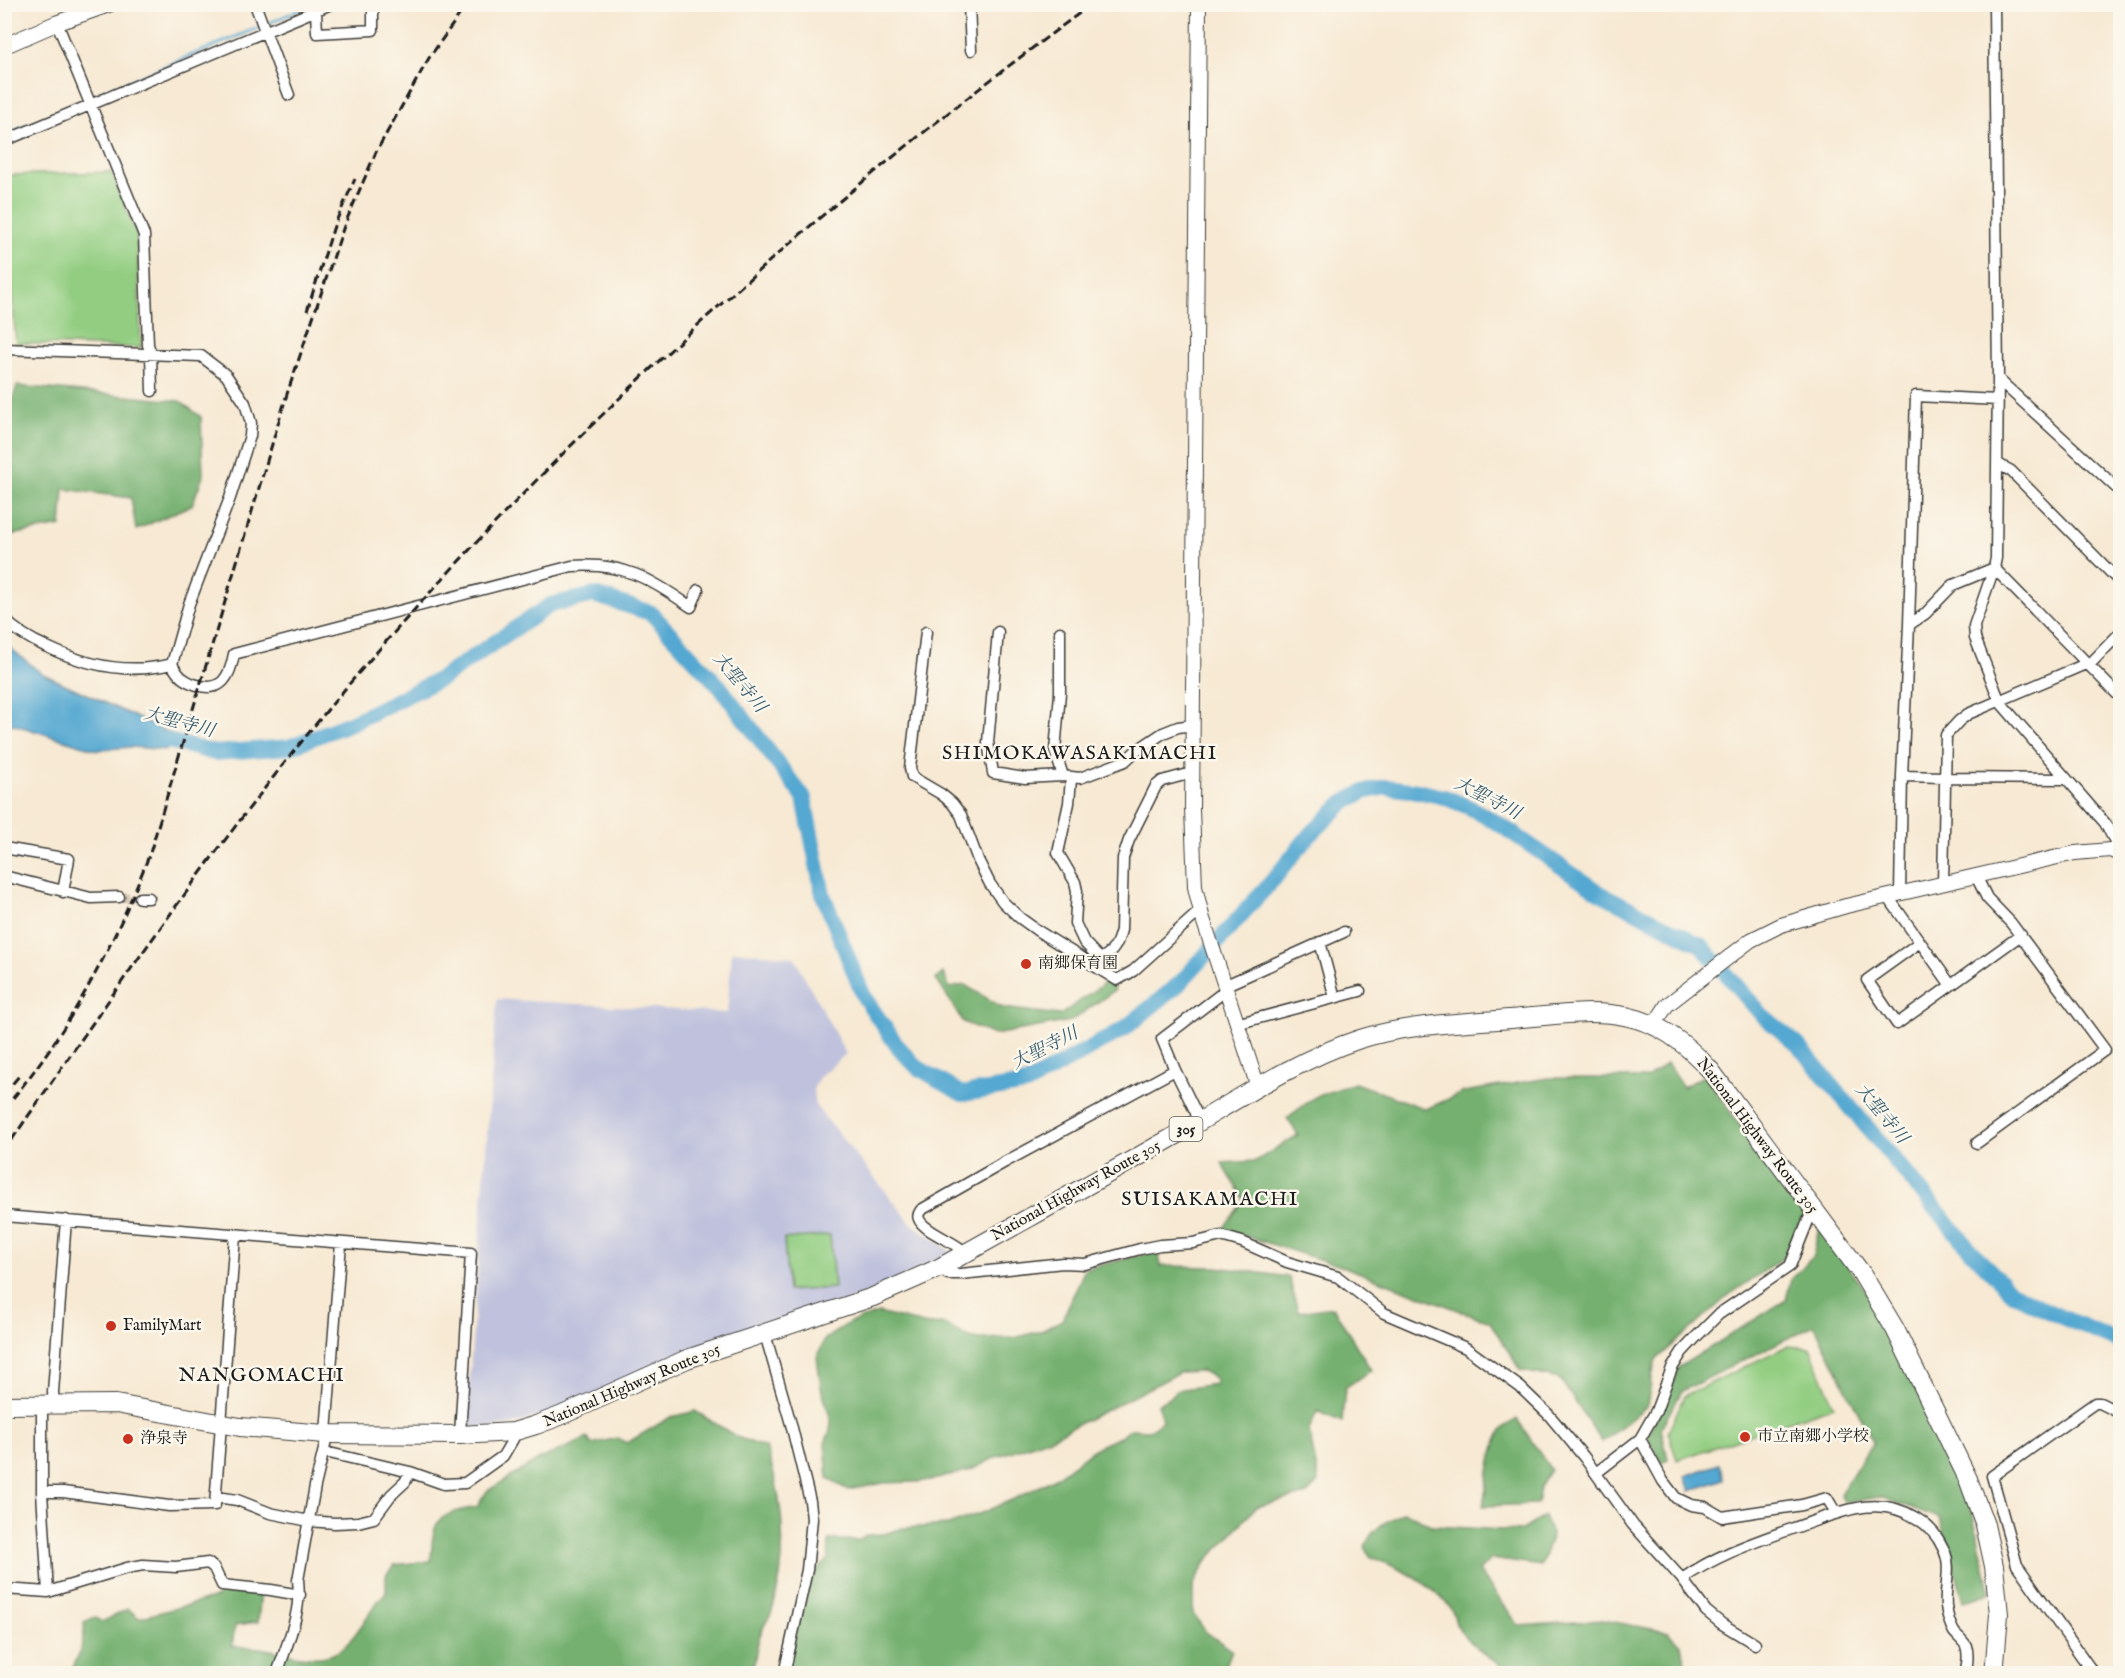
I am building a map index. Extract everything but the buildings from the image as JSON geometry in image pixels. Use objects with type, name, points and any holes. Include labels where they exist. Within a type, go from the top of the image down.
[{"type":"highway","name":"National Highway Route 305","points":[[4,1405],[116,1404],[325,1443],[513,1432],[560,1416],[687,1359],[873,1297],[939,1268],[1258,1087],[1341,1046],[1382,1033],[1410,1028],[1590,1013],[1620,1015],[1654,1024],[1682,1042],[1711,1071],[1862,1274],[1895,1329],[1920,1377],[1977,1501],[1990,1546],[1999,1614],[1994,1674]]},
{"type":"main road","points":[[4,46],[57,23],[110,4]]},
{"type":"street","points":[[255,4],[289,94]]},
{"type":"street","points":[[4,141],[89,102],[267,32],[331,4]]},
{"type":"street","points":[[316,11],[317,33],[373,30],[373,4]]},
{"type":"street","points":[[969,4],[971,50]]},
{"type":"street","points":[[1199,4],[1192,773],[1194,870],[1195,887],[1201,910],[1258,1087]]},
{"type":"street","points":[[1994,4],[1998,380],[1995,568],[1974,626],[1975,638],[2000,702],[2104,823],[2120,854]]},
{"type":"street","points":[[57,23],[144,235],[152,391]]},
{"type":"street","points":[[4,349],[201,356],[226,375],[245,403],[251,423],[250,436],[230,498],[189,604],[172,664]]},
{"type":"street","points":[[1998,380],[2121,491]]},
{"type":"street","points":[[1950,984],[1920,942],[1894,895],[1909,626],[1916,396],[1998,400]]},
{"type":"street","points":[[1998,464],[2011,471],[2121,582]]},
{"type":"street","points":[[172,664],[182,678],[189,682],[206,688],[216,687],[230,670],[234,654],[572,566],[609,566],[635,573],[662,587],[691,607],[698,590]]},
{"type":"street","points":[[1909,626],[1925,614],[1953,585],[1995,568]]},
{"type":"street","points":[[1995,568],[2121,697]]},
{"type":"street","points":[[4,619],[28,638],[73,660],[106,668],[135,669],[172,664]]},
{"type":"street","points":[[926,632],[910,768],[912,777],[941,794],[961,815],[978,860],[990,884],[1003,902],[1029,925],[1099,964],[1117,980],[1133,971],[1201,910]]},
{"type":"street","points":[[998,632],[988,742],[993,773],[1025,778],[1080,778],[1125,761],[1163,733],[1178,727],[1193,725]]},
{"type":"street","points":[[1060,632],[1060,693],[1055,751],[1067,777],[1069,803],[1058,853],[1075,882],[1077,891],[1075,923],[1084,942],[1099,964]]},
{"type":"street","points":[[1943,884],[1946,735],[1968,714],[2089,663],[2121,633]]},
{"type":"street","points":[[1099,964],[1112,952],[1118,941],[1123,858],[1134,829],[1156,786],[1162,781],[1192,773]]},
{"type":"street","points":[[1902,776],[2060,781],[2067,779]]},
{"type":"street","points":[[4,848],[69,859],[63,892]]},
{"type":"street","points":[[1654,1024],[1667,1005],[1751,940],[1803,917],[2083,852],[2110,850],[2120,854]]},
{"type":"street","points":[[4,876],[91,898],[119,897]]},
{"type":"street","points":[[1976,876],[1987,898],[2012,923],[2105,1050],[1977,1143]]},
{"type":"street","points":[[1200,1121],[1174,1070],[1162,1039],[1225,988],[1344,932]]},
{"type":"street","points":[[1920,942],[1867,980],[1897,1024],[1950,984],[2021,936]]},
{"type":"street","points":[[1320,942],[1335,998]]},
{"type":"street","points":[[1236,1024],[1360,991]]},
{"type":"street","points":[[966,1253],[960,1247],[927,1228],[919,1220],[921,1210],[1174,1070]]},
{"type":"street","points":[[1596,1473],[1640,1439],[1656,1411],[1672,1368],[1682,1352],[1719,1314],[1790,1266],[1806,1223],[1810,1216],[1817,1215]]},
{"type":"street","points":[[4,1216],[471,1253],[459,1435]]},
{"type":"street","points":[[48,1592],[42,1492],[48,1404],[53,1392],[66,1220]]},
{"type":"street","points":[[42,1492],[63,1492],[169,1506],[215,1505],[236,1235]]},
{"type":"street","points":[[939,1268],[948,1274],[961,1274],[1063,1263],[1085,1264],[1161,1245],[1193,1243],[1221,1236],[1242,1242],[1287,1262],[1338,1277],[1384,1313],[1466,1347],[1520,1387],[1549,1415],[1596,1473],[1633,1525],[1706,1611],[1722,1624],[1755,1644]]},
{"type":"street","points":[[277,1674],[299,1608],[298,1580],[325,1443],[341,1243]]},
{"type":"street","points":[[765,1334],[791,1424],[810,1501],[812,1519],[807,1570],[788,1671]]},
{"type":"street","points":[[2094,1674],[2017,1565],[1992,1476],[2095,1403],[2121,1413]]},
{"type":"street","points":[[325,1443],[444,1484],[465,1483],[503,1456],[513,1439],[513,1432]]},
{"type":"street","points":[[1640,1439],[1676,1498],[1691,1505],[1705,1507],[1722,1517],[1802,1505],[1827,1498],[1836,1513]]},
{"type":"street","points":[[216,1497],[237,1500],[270,1513],[309,1521],[335,1523],[374,1518],[405,1482],[410,1472]]},
{"type":"street","points":[[1682,1580],[1729,1551],[1836,1513],[1861,1506],[1885,1506],[1911,1514],[1928,1526],[1944,1549],[1948,1560],[1946,1604],[1954,1631],[1966,1646],[1968,1662],[1965,1674]]},
{"type":"street","points":[[4,1589],[48,1592],[143,1565],[176,1568],[208,1563],[214,1568],[222,1585],[300,1595]]},
{"type":"shaded area","points":[[732,951],[794,957],[846,1054],[820,1076],[813,1089],[815,1105],[912,1224],[952,1252],[870,1293],[548,1414],[507,1426],[466,1428],[497,999],[727,1013]]},
{"type":"green space","points":[[111,172],[137,235],[141,348],[16,343],[5,214],[5,175]]},
{"type":"green space","points":[[17,386],[180,401],[201,417],[203,476],[192,505],[136,530],[131,498],[64,489],[61,526],[5,536],[5,481],[10,469],[7,449],[5,449],[5,400],[11,403]]},
{"type":"green space","points":[[943,973],[950,988],[965,985],[1003,1008],[1060,1015],[1109,980],[1115,990],[1071,1021],[994,1035],[963,1022],[936,979]]},
{"type":"green space","points":[[1667,1063],[1683,1087],[1705,1075],[1751,1142],[1806,1210],[1786,1256],[1729,1295],[1655,1361],[1647,1406],[1602,1442],[1560,1379],[1520,1370],[1490,1322],[1347,1268],[1223,1229],[1244,1200],[1222,1163],[1256,1161],[1298,1135],[1287,1118],[1315,1097],[1355,1083],[1426,1109],[1464,1092],[1548,1078],[1647,1078]]},
{"type":"green space","points":[[1819,1227],[1889,1322],[1964,1477],[1991,1593],[1964,1601],[1940,1518],[1880,1497],[1845,1503],[1840,1494],[1873,1442],[1814,1325],[1682,1391],[1661,1428],[1668,1459],[1662,1463],[1647,1438],[1679,1367],[1786,1300],[1791,1279],[1813,1256]]},
{"type":"green space","points":[[830,1235],[834,1288],[788,1291],[784,1239]]},
{"type":"green space","points":[[1158,1251],[1161,1266],[1216,1267],[1289,1277],[1298,1312],[1333,1307],[1371,1370],[1345,1388],[1342,1422],[1317,1411],[1309,1430],[1319,1482],[1307,1494],[1256,1507],[1206,1562],[1193,1586],[1193,1614],[1206,1632],[1232,1650],[1223,1673],[798,1674],[788,1664],[807,1591],[815,1572],[828,1559],[829,1540],[858,1540],[867,1535],[884,1534],[903,1528],[948,1525],[984,1512],[1055,1478],[1097,1447],[1120,1437],[1130,1429],[1149,1430],[1162,1421],[1158,1404],[1169,1398],[1176,1390],[1215,1384],[1215,1378],[1202,1371],[1181,1372],[1051,1438],[998,1456],[971,1470],[937,1479],[883,1483],[848,1490],[828,1479],[825,1443],[830,1431],[831,1420],[821,1388],[817,1357],[825,1339],[849,1323],[878,1313],[928,1325],[943,1324],[972,1339],[1014,1338],[1041,1331],[1062,1320],[1085,1269]]},
{"type":"green space","points":[[1787,1346],[1810,1348],[1834,1406],[1677,1460],[1668,1432],[1684,1396]]},
{"type":"green space","points":[[695,1411],[737,1437],[766,1448],[777,1488],[783,1548],[781,1568],[773,1608],[762,1630],[754,1664],[721,1674],[70,1674],[83,1642],[84,1622],[95,1617],[102,1622],[128,1609],[139,1618],[217,1597],[223,1589],[261,1592],[258,1622],[235,1625],[232,1646],[259,1648],[303,1657],[335,1653],[350,1641],[386,1592],[386,1575],[394,1565],[431,1561],[433,1536],[439,1521],[452,1513],[477,1507],[487,1491],[540,1459],[588,1438],[591,1444],[618,1438],[627,1443],[669,1418]]},
{"type":"green space","points":[[1517,1419],[1551,1470],[1540,1487],[1537,1504],[1483,1506],[1496,1442],[1505,1427]]},
{"type":"green space","points":[[1404,1512],[1434,1526],[1521,1531],[1544,1516],[1552,1534],[1541,1566],[1491,1559],[1479,1571],[1519,1626],[1603,1620],[1668,1632],[1681,1646],[1690,1673],[1514,1673],[1483,1653],[1468,1640],[1457,1626],[1451,1609],[1435,1591],[1403,1571],[1370,1556],[1365,1547],[1371,1535],[1380,1526]]},
{"type":"water","points":[[4,643],[41,673],[172,734],[167,750],[131,747],[97,750],[5,722]]},
{"type":"water","points":[[1719,1464],[1724,1479],[1690,1491],[1685,1476]]},
{"type":"waterway","points":[[269,23],[312,4]]},
{"type":"waterway","points":[[91,97],[260,27]]},
{"type":"waterway","points":[[14,131],[85,100]]},
{"type":"waterway","name":"大聖寺川","points":[[150,736],[215,753],[289,747],[353,722],[442,678],[550,605],[594,595],[651,613],[720,687],[804,798],[823,895],[864,997],[898,1047],[917,1067],[962,1094],[1026,1084],[1124,1029],[1179,984],[1273,880],[1307,838],[1342,804],[1363,792],[1386,787],[1444,797],[1469,807],[1499,824],[1600,893],[1701,945],[1762,1015],[1798,1045],[1973,1253],[2011,1292],[2045,1310],[2120,1342]]},
{"type":"tunnel","points":[[119,897],[140,898]]},
{"type":"railway","points":[[4,1109],[49,1050],[69,1019],[105,955],[136,888],[150,853],[287,394],[344,226],[376,152],[429,58],[467,4]]},
{"type":"railway","points":[[4,1151],[174,909],[263,791],[356,676],[525,492],[613,404],[798,236],[894,156],[1092,4]]},
{"type":"railway","points":[[307,311],[334,226],[355,179]]},
{"type":"railway","points":[[4,1094],[19,1076]]},
{"type":"place","name":"南郷保育園","points":[[1026,964]]},
{"type":"place","name":"FamilyMart","points":[[111,1326]]},
{"type":"place","name":"市立南郷小学校","points":[[1745,1437]]},
{"type":"place","name":"浄泉寺","points":[[128,1439]]},
{"type":"district","name":"SHIMOKAWASAKIMACHI","points":[[1080,753]]},
{"type":"district","name":"SUISAKAMACHI","points":[[1210,1199]]},
{"type":"district","name":"NANGOMACHI","points":[[262,1375]]}]
